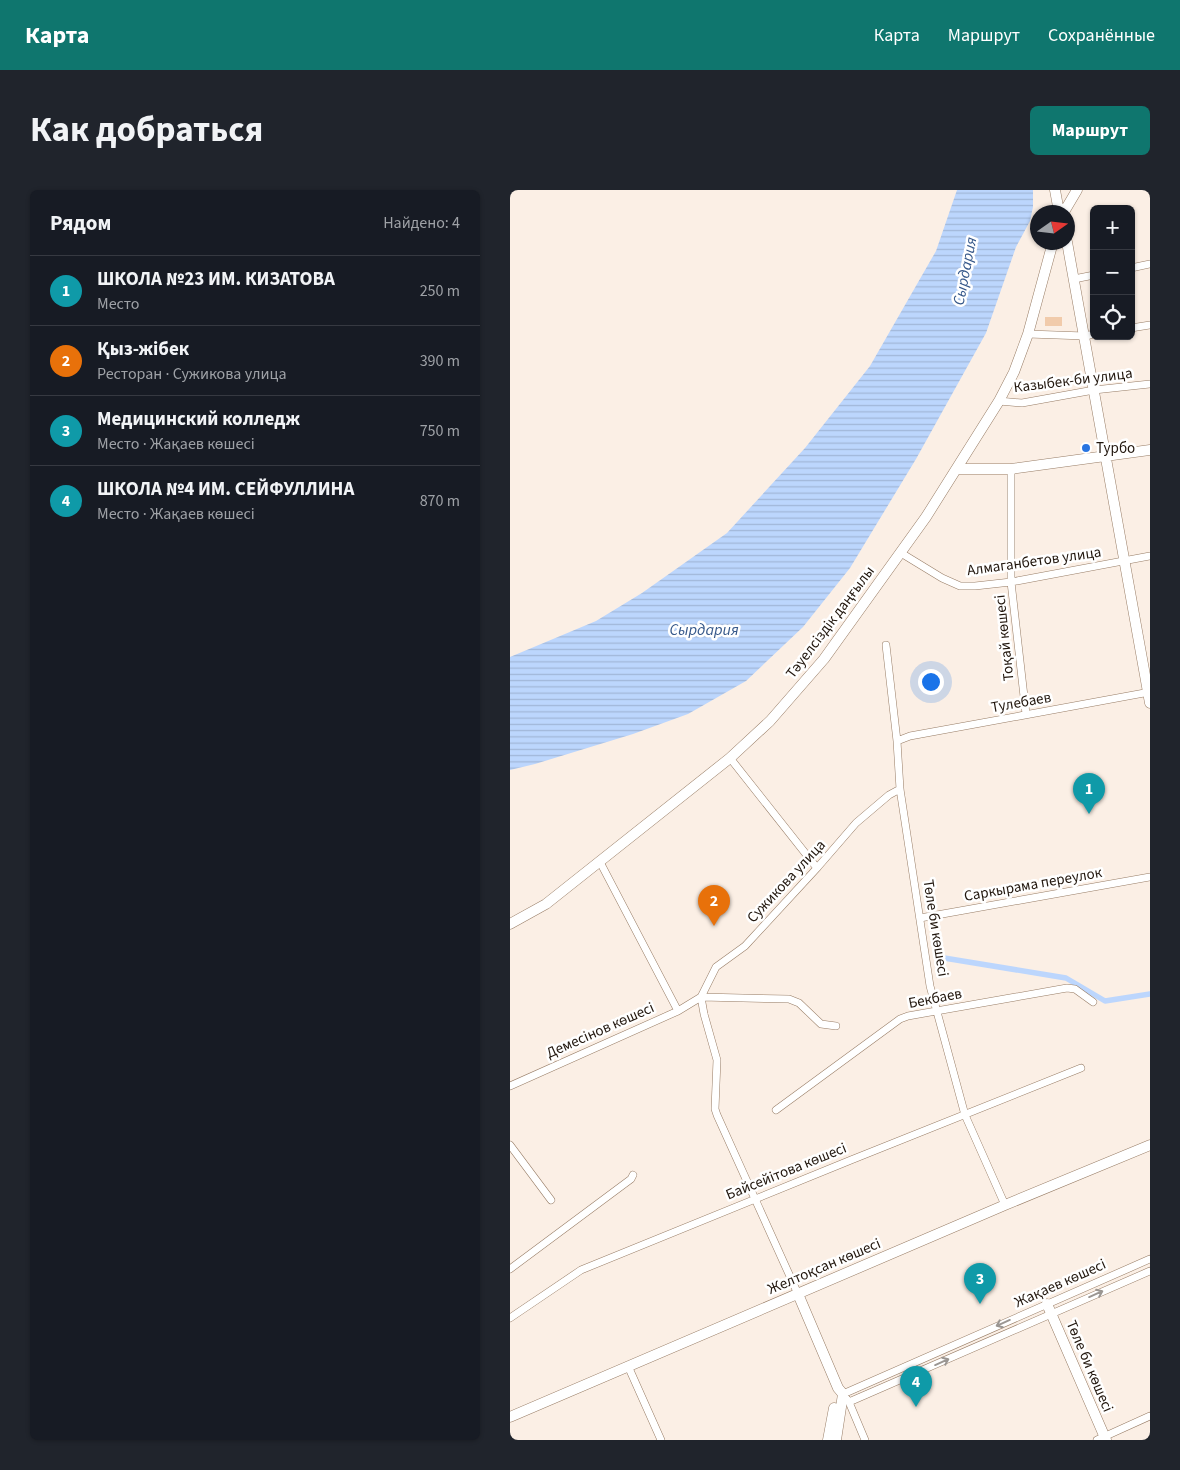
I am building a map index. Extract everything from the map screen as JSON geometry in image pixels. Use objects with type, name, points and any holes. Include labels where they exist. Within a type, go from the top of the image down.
[{"type":"street","points":[[1055,190],[1058,205]]},
{"type":"street","points":[[1060,190],[1063,205]]},
{"type":"street","points":[[1068,205],[1077,190]]},
{"type":"street","name":"Тәуелсіздік даңғылы","points":[[510,924],[546,904],[730,758],[770,721],[824,659],[926,517],[998,401],[1014,372],[1028,334],[1051,250]]},
{"type":"street","points":[[1069,250],[1074,279],[1089,335],[1094,390],[1149,696]]},
{"type":"street","points":[[1135,267],[1150,264]]},
{"type":"street","points":[[1074,279],[1090,276]]},
{"type":"street","points":[[1135,327],[1150,325]]},
{"type":"street","points":[[1028,334],[1089,335]]},
{"type":"street","name":"Казыбек-би улица","points":[[998,401],[1022,403],[1094,390],[1150,384]]},
{"type":"street","points":[[957,469],[1011,469],[1150,450]]},
{"type":"street","name":"Тоқай көшесі","points":[[1011,469],[1011,582],[1026,714]]},
{"type":"street","name":"Алмаганбетов улица","points":[[901,552],[942,578],[960,586],[1011,582],[1150,556]]},
{"type":"street","name":"Төле би көшесі","points":[[886,645],[897,741],[900,789],[930,986],[964,1115],[1006,1205]]},
{"type":"street","name":"Тулебаев","points":[[897,741],[910,736],[1026,714],[1149,696]]},
{"type":"street","points":[[730,758],[818,868]]},
{"type":"street","name":"Сужикова улица","points":[[701,997],[716,967],[745,946],[818,868],[856,823],[889,795],[900,789]]},
{"type":"street","points":[[600,862],[678,1011]]},
{"type":"street","name":"Саркырама переулок","points":[[920,918],[1150,877]]},
{"type":"street","name":"Бекбаев","points":[[776,1110],[900,1019],[1067,988],[1075,989],[1093,1002]]},
{"type":"street","points":[[836,1026],[821,1024],[799,1003],[789,999],[701,997],[717,1060],[715,1109],[865,1440]]},
{"type":"street","name":"Демесінов көшесі","points":[[510,1086],[678,1011],[701,997]]},
{"type":"street","name":"Байсейітова көшесі","points":[[510,1318],[581,1270],[1081,1068]]},
{"type":"street","points":[[510,1145],[551,1200]]},
{"type":"street","name":"Желтоқсан көшесі","points":[[510,1416],[1150,1145]]},
{"type":"street","points":[[510,1269],[631,1179],[633,1175]]},
{"type":"street","name":"Жақаев көшесі","points":[[844,1395],[1049,1309],[1150,1259]]},
{"type":"street","name":"Жақаев көшесі","points":[[844,1395],[1049,1309],[1150,1271]]},
{"type":"street","name":"Төле би көшесі","points":[[1049,1309],[1102,1439]]},
{"type":"street","points":[[628,1366],[661,1440]]},
{"type":"street","points":[[828,1440],[844,1395]]},
{"type":"street","points":[[836,1440],[844,1395]]},
{"type":"street","points":[[1102,1439],[1150,1416]]},
{"type":"shaded area","points":[[1045,317],[1062,317],[1062,326],[1045,326]]},
{"type":"water","name":"Сырдария","points":[[957,190],[1033,190],[1033,205],[1030,205],[1030,221],[1016,247],[986,333],[916,459],[850,568],[803,627],[746,681],[688,714],[633,734],[510,770],[510,657],[596,621],[642,593],[727,533],[805,448],[870,366],[936,251]]},
{"type":"waterway","points":[[938,957],[1066,978],[1105,1001],[1150,994]]},
{"type":"place","name":"Турбо","points":[[1086,448]]},
{"type":"place","name":"ШКОЛА №23 ИМ. КИЗАТОВА","points":[[1089,814]]},
{"type":"place","name":"Қыз-жібек","points":[[714,926]]},
{"type":"place","name":"Медицинский колледж","points":[[980,1304]]},
{"type":"place","name":"ШКОЛА №4 ИМ. СЕЙФУЛЛИНА","points":[[916,1407]]}]
